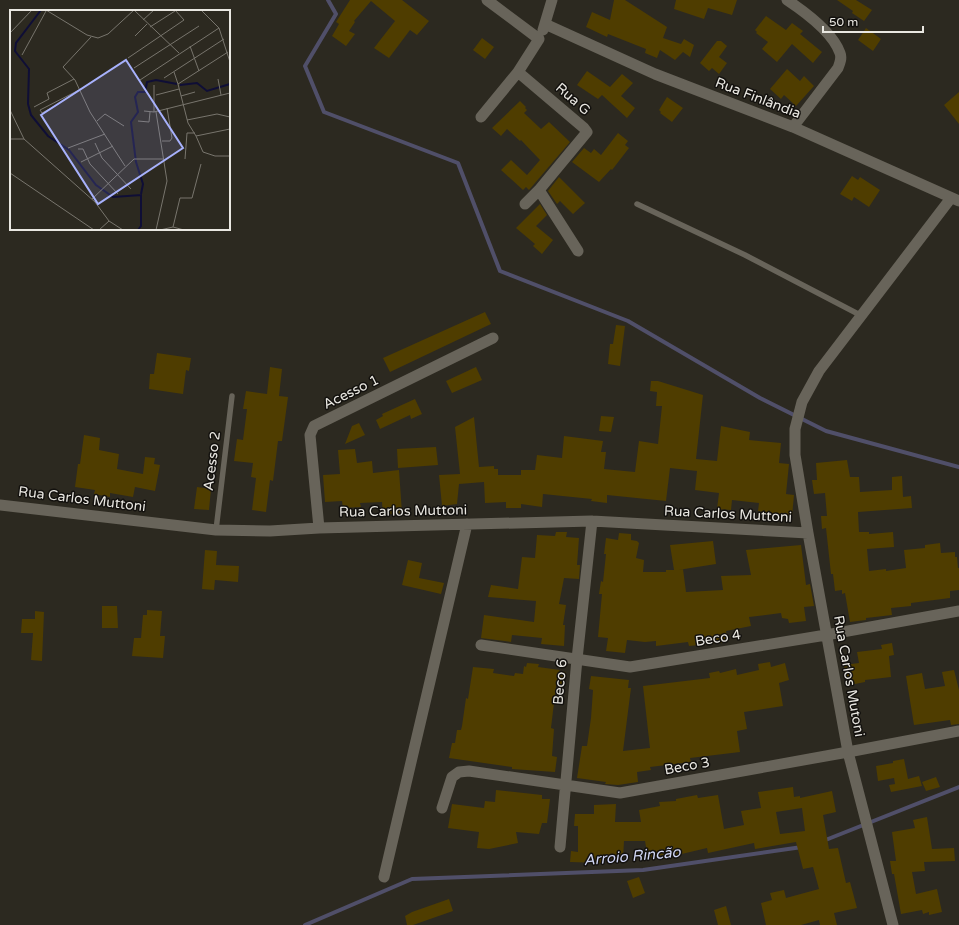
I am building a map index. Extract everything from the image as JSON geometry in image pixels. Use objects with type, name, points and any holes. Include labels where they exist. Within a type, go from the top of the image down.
[{"type":"street","points":[[487,0],[539,39]]},
{"type":"street","points":[[481,117],[518,72],[539,39],[552,0]]},
{"type":"street","points":[[787,0],[826,32],[840,54],[841,61],[838,68],[793,127]]},
{"type":"street","name":"Rua Finlândia","points":[[545,24],[655,74],[793,127],[955,200]]},
{"type":"street","name":"Rua G","points":[[518,72],[587,132],[539,190]]},
{"type":"street","points":[[525,204],[539,190],[578,251]]},
{"type":"street","name":"Rua Carlos Mutoni","points":[[893,925],[848,752],[795,454],[795,429],[802,402],[819,371],[955,200]]},
{"type":"street","name":"Acesso 1","points":[[320,528],[310,435],[314,426],[493,338]]},
{"type":"street","name":"Rua Carlos Muttoni","points":[[0,505],[216,530],[270,531],[320,528],[592,521],[808,533]]},
{"type":"street","name":"Beco 6","points":[[560,847],[577,659],[592,521]]},
{"type":"street","points":[[384,877],[468,524]]},
{"type":"street","name":"Beco 4","points":[[481,645],[630,667],[826,635],[959,611]]},
{"type":"street","name":"Beco 3","points":[[442,808],[452,777],[460,772],[469,770],[620,794],[959,731]]},
{"type":"lane","points":[[637,204],[745,255],[862,316]]},
{"type":"lane","name":"Acesso 2","points":[[216,530],[232,396]]},
{"type":"building","points":[[350,0],[402,0],[429,21],[417,35],[410,30],[389,58],[374,48],[395,21],[371,1],[354,21],[355,22],[349,31],[355,34],[346,46],[332,36],[339,24],[336,22]]},
{"type":"building","points":[[614,0],[625,0],[667,27],[663,38],[681,44],[684,39],[694,45],[690,57],[683,52],[675,60],[660,50],[657,58],[645,53],[646,49],[608,34],[607,37],[586,27],[592,12],[610,20]]},
{"type":"building","points":[[676,0],[737,0],[732,15],[708,8],[704,19],[674,9]]},
{"type":"building","points":[[837,0],[856,0],[872,10],[864,21]]},
{"type":"building","points":[[766,16],[786,30],[792,23],[803,31],[800,34],[822,52],[813,63],[792,44],[777,62],[762,49],[768,42],[756,33],[757,32],[755,30]]},
{"type":"building","points":[[866,28],[881,39],[873,51],[858,40]]},
{"type":"building","points":[[482,38],[494,47],[485,59],[473,50]]},
{"type":"building","points":[[717,41],[721,41],[727,46],[719,57],[727,63],[719,74],[712,68],[709,71],[700,63]]},
{"type":"building","points":[[787,69],[800,81],[804,76],[814,86],[796,106],[784,95],[781,99],[770,89]]},
{"type":"building","points":[[587,71],[610,87],[622,74],[633,83],[621,96],[635,108],[627,118],[602,95],[598,99],[577,85]]},
{"type":"building","points":[[959,92],[959,124],[944,105]]},
{"type":"building","points":[[667,97],[683,108],[672,122],[660,113],[661,112],[659,110]]},
{"type":"building","points":[[520,101],[527,110],[524,113],[541,129],[549,122],[570,142],[529,190],[526,187],[523,190],[501,170],[511,160],[527,175],[540,160],[521,140],[520,141],[507,129],[501,136],[492,128]]},
{"type":"building","points":[[618,133],[628,141],[625,145],[629,148],[612,170],[611,169],[599,182],[572,162],[584,148],[591,153],[594,149],[601,155]]},
{"type":"building","points":[[852,176],[858,180],[860,177],[880,190],[869,207],[854,197],[852,201],[840,194]]},
{"type":"building","points":[[559,177],[585,203],[573,214],[560,201],[557,204],[548,191]]},
{"type":"building","points":[[540,204],[547,215],[536,226],[553,240],[542,254],[533,246],[535,244],[516,228]]},
{"type":"building","points":[[485,312],[491,324],[390,372],[383,358]]},
{"type":"building","points":[[616,325],[625,326],[620,366],[608,364],[610,344],[613,344]]},
{"type":"building","points":[[157,353],[191,358],[189,371],[186,370],[183,394],[149,389],[150,374],[154,374]]},
{"type":"building","points":[[270,367],[282,369],[279,396],[288,397],[282,441],[278,441],[273,481],[270,480],[266,512],[252,510],[256,478],[251,477],[253,463],[234,461],[237,439],[243,440],[247,409],[243,409],[246,391],[267,394]]},
{"type":"building","points":[[476,367],[482,380],[452,393],[446,381]]},
{"type":"building","points":[[651,381],[658,381],[703,395],[696,459],[717,461],[721,426],[750,432],[749,440],[781,443],[779,463],[789,464],[786,494],[794,495],[792,516],[771,515],[771,513],[758,511],[759,503],[732,500],[731,510],[717,509],[719,493],[695,490],[697,471],[670,468],[666,501],[607,495],[607,503],[591,501],[592,499],[543,494],[542,507],[521,504],[521,508],[506,508],[506,502],[485,503],[484,482],[459,484],[457,504],[442,506],[439,475],[460,474],[455,427],[474,417],[479,467],[494,466],[494,469],[498,469],[498,475],[521,475],[521,470],[535,470],[537,455],[562,458],[564,436],[603,441],[601,452],[606,452],[604,469],[635,472],[639,441],[658,444],[662,406],[656,406],[657,392],[650,391]]},
{"type":"building","points":[[415,399],[422,414],[411,419],[410,415],[380,429],[376,420],[383,416],[382,414]]},
{"type":"building","points":[[601,416],[614,417],[611,432],[599,431]]},
{"type":"building","points":[[359,423],[365,435],[345,444],[352,426]]},
{"type":"building","points":[[84,435],[100,438],[99,450],[119,454],[117,469],[143,474],[145,457],[155,458],[154,464],[160,465],[155,491],[135,487],[133,497],[110,493],[110,497],[94,494],[95,490],[75,487]]},
{"type":"building","points":[[436,447],[438,465],[398,468],[397,449]]},
{"type":"building","points":[[355,449],[357,463],[372,461],[373,473],[399,470],[402,513],[383,515],[382,502],[360,503],[361,507],[343,508],[342,501],[325,502],[323,475],[340,474],[338,450]]},
{"type":"building","points":[[847,460],[850,477],[859,477],[860,492],[892,490],[892,477],[902,476],[903,497],[911,496],[912,508],[858,512],[859,532],[869,532],[869,534],[893,532],[894,547],[867,549],[869,571],[886,569],[886,571],[906,568],[904,550],[925,548],[925,545],[940,543],[941,553],[955,552],[955,557],[957,557],[959,568],[959,590],[950,591],[950,598],[911,603],[911,606],[891,608],[892,615],[866,618],[866,620],[850,622],[845,593],[842,594],[842,590],[835,591],[833,574],[831,574],[826,528],[822,529],[821,516],[827,516],[825,493],[814,494],[812,480],[817,480],[816,463]]},
{"type":"building","points":[[197,487],[211,489],[209,510],[194,509]]},
{"type":"building","points":[[556,532],[567,532],[566,537],[579,538],[577,565],[580,565],[579,579],[564,578],[559,604],[566,605],[563,625],[565,625],[564,646],[541,644],[542,638],[512,635],[511,642],[481,638],[484,615],[534,622],[536,601],[488,597],[491,585],[518,589],[522,557],[535,558],[537,535],[555,536]]},
{"type":"building","points":[[619,533],[631,534],[631,540],[639,543],[636,558],[644,560],[643,572],[666,572],[666,570],[674,570],[670,545],[713,541],[716,564],[683,569],[686,592],[723,590],[721,576],[751,575],[746,550],[801,545],[806,585],[810,584],[814,606],[804,607],[806,621],[789,623],[788,619],[782,618],[781,613],[749,617],[751,626],[726,631],[728,642],[689,646],[688,642],[656,646],[656,641],[645,642],[627,640],[625,653],[606,651],[608,638],[598,637],[602,594],[599,594],[601,581],[603,582],[606,538],[618,540]]},
{"type":"building","points":[[205,550],[217,551],[216,565],[239,566],[238,582],[215,580],[214,590],[202,589]]},
{"type":"building","points":[[408,560],[422,563],[419,578],[444,583],[441,594],[402,585]]},
{"type":"building","points":[[102,606],[117,606],[118,628],[102,628]]},
{"type":"building","points":[[147,610],[162,611],[160,636],[165,636],[163,658],[132,656],[134,638],[141,638],[143,615],[147,615]]},
{"type":"building","points":[[35,611],[44,612],[42,661],[31,660],[33,633],[21,633],[22,619],[35,619]]},
{"type":"building","points":[[892,643],[894,655],[889,656],[891,677],[865,680],[865,682],[850,685],[850,680],[846,681],[844,665],[859,663],[857,652],[882,649],[881,645]]},
{"type":"building","points":[[770,662],[771,667],[785,663],[789,680],[779,683],[783,706],[744,712],[747,729],[737,731],[740,752],[690,758],[691,762],[650,767],[651,770],[637,772],[638,782],[618,785],[605,784],[606,782],[577,778],[582,746],[587,746],[591,718],[593,690],[589,689],[591,676],[629,680],[628,688],[631,688],[623,751],[650,748],[643,686],[710,678],[709,673],[719,671],[720,673],[736,669],[737,675],[759,670],[758,664]]},
{"type":"building","points":[[527,663],[539,664],[538,667],[566,672],[564,687],[556,686],[551,728],[554,729],[552,756],[557,757],[555,772],[512,769],[512,767],[449,758],[452,743],[455,743],[457,730],[461,730],[473,667],[494,669],[493,673],[514,676],[515,673],[523,674],[524,666],[526,667]]},
{"type":"building","points":[[954,670],[959,690],[959,724],[951,725],[950,720],[914,725],[906,676],[922,673],[925,689],[945,686],[942,672]]},
{"type":"building","points":[[904,759],[908,779],[919,776],[922,786],[891,792],[889,785],[895,784],[894,778],[878,781],[876,766],[893,763],[893,761]]},
{"type":"building","points":[[936,777],[940,787],[926,791],[922,782]]},
{"type":"building","points":[[793,787],[794,797],[800,796],[800,798],[832,791],[836,812],[823,815],[829,849],[838,848],[846,883],[850,882],[857,908],[834,913],[837,925],[820,925],[819,920],[801,925],[766,925],[761,903],[772,900],[770,893],[784,890],[786,898],[819,889],[813,867],[803,869],[796,842],[755,849],[754,843],[708,853],[707,848],[669,857],[668,854],[648,858],[645,841],[624,841],[623,859],[602,858],[602,863],[570,862],[571,851],[578,852],[578,826],[574,826],[575,814],[594,814],[594,805],[616,804],[615,822],[641,822],[639,810],[660,806],[659,802],[676,801],[676,799],[697,795],[698,798],[718,795],[724,829],[744,825],[741,811],[761,808],[758,792]],"holes":[[[802,808],[805,831],[780,834],[776,812]]]},
{"type":"building","points":[[496,790],[542,795],[542,799],[550,799],[547,823],[542,823],[539,834],[516,832],[518,843],[489,849],[477,848],[479,832],[448,828],[452,804],[484,808],[485,801],[495,802]]},
{"type":"building","points":[[927,817],[932,849],[954,848],[955,861],[924,862],[925,871],[912,872],[916,894],[937,889],[942,912],[929,915],[929,912],[923,914],[922,910],[901,914],[894,874],[892,874],[890,861],[896,861],[892,832],[915,828],[913,820]]},
{"type":"building","points":[[639,877],[645,893],[633,898],[627,881]]},
{"type":"building","points":[[449,899],[453,911],[413,925],[407,925],[405,916],[412,912]]},
{"type":"building","points":[[726,906],[731,925],[718,925],[714,910]]},
{"type":"waterway","points":[[328,0],[336,14],[305,66],[324,112],[458,163],[500,271],[628,321],[760,398],[826,431],[959,467]]},
{"type":"waterway","name":"Arroio Rincão","points":[[823,841],[959,787]]},
{"type":"waterway","name":"Arroio Rincão","points":[[305,925],[412,879],[643,870],[802,847]]}]
